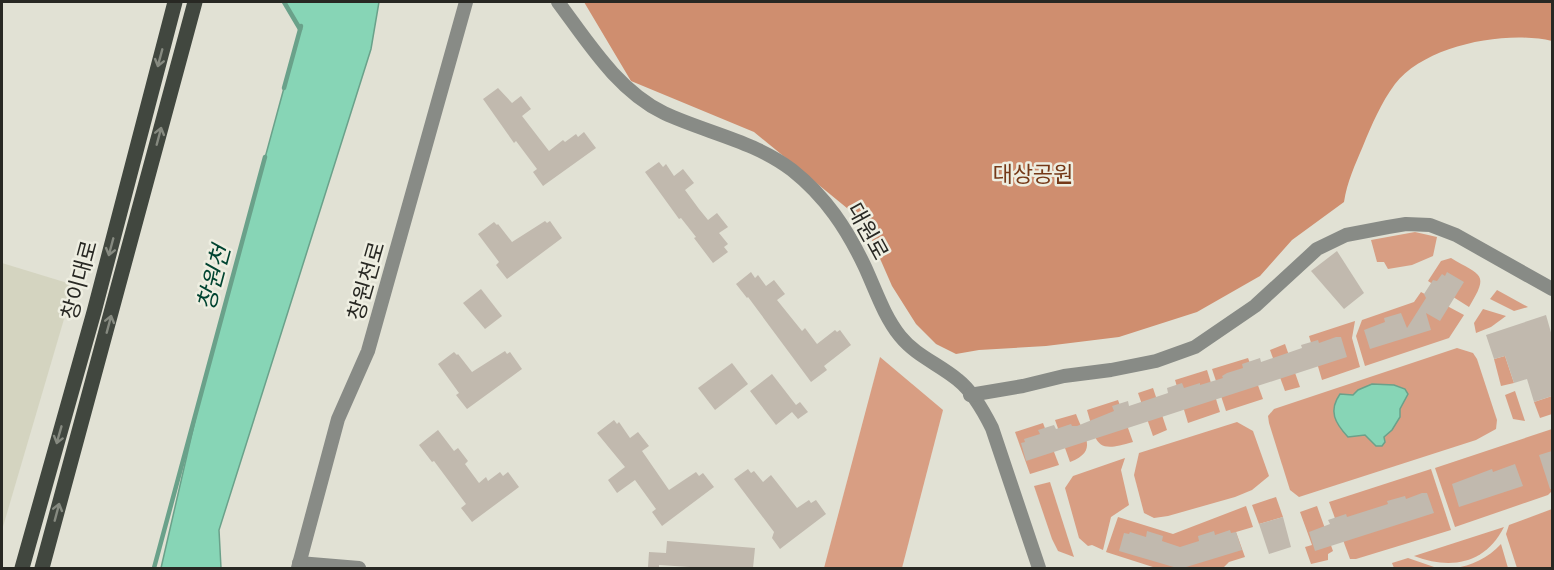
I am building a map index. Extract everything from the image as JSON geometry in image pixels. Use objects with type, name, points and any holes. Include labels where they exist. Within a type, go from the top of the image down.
[{"type":"main road","name":"창이대로","points":[[22,568],[97,301],[175,2]]},
{"type":"main road","name":"창이대로","points":[[42,568],[195,2]]},
{"type":"street","name":"창원천로","points":[[298,566],[338,419],[368,351],[466,2]]},
{"type":"street","name":"대원로","points":[[558,2],[604,64],[646,102],[662,112],[740,141],[773,157],[815,190],[838,217],[886,315],[900,336],[917,354],[959,381],[987,417],[1039,568]]},
{"type":"street","points":[[970,394],[1156,361],[1195,347],[1255,306],[1317,249],[1346,235],[1388,227],[1406,224],[1430,225],[1456,236],[1552,289]]},
{"type":"street","points":[[298,566],[359,568]]},
{"type":"shaded area","points":[[284,2],[379,2],[371,49],[219,530],[221,568],[161,568],[202,390],[300,29]]},
{"type":"shaded area","points":[[1415,232],[1437,237],[1433,256],[1412,265],[1388,269],[1384,262],[1377,262],[1371,240]]},
{"type":"shaded area","points":[[1451,258],[1479,276],[1479,288],[1469,307],[1428,281],[1441,261]]},
{"type":"shaded area","points":[[2,263],[74,285],[2,530]]},
{"type":"shaded area","points":[[1497,290],[1528,307],[1514,311],[1490,299]]},
{"type":"shaded area","points":[[1421,292],[1464,315],[1449,338],[1365,366],[1356,336],[1362,320],[1414,302]]},
{"type":"shaded area","points":[[1483,309],[1506,316],[1491,327],[1476,333],[1474,323]]},
{"type":"shaded area","points":[[1355,321],[1352,338],[1360,367],[1322,380],[1309,336]]},
{"type":"shaded area","points":[[1285,344],[1300,387],[1285,391],[1270,350]]},
{"type":"shaded area","points":[[1457,348],[1473,353],[1477,359],[1497,420],[1496,429],[1476,440],[1299,497],[1290,490],[1269,423],[1268,416],[1274,409]]},
{"type":"shaded area","points":[[1505,356],[1514,383],[1501,386],[1494,359]]},
{"type":"shaded area","points":[[880,357],[943,410],[902,568],[824,568]]},
{"type":"shaded area","points":[[1248,358],[1263,399],[1226,411],[1212,369]]},
{"type":"shaded area","points":[[1207,370],[1220,412],[1188,423],[1175,380]]},
{"type":"shaded area","points":[[1372,384],[1394,385],[1405,389],[1408,394],[1400,409],[1400,417],[1392,430],[1384,437],[1385,442],[1382,446],[1376,446],[1365,435],[1348,437],[1337,422],[1334,411],[1340,394],[1353,395],[1358,390]]},
{"type":"shaded area","points":[[1153,388],[1167,430],[1153,436],[1138,393]]},
{"type":"shaded area","points":[[1515,391],[1525,421],[1513,419],[1505,395]]},
{"type":"shaded area","points":[[1552,396],[1552,414],[1540,418],[1534,402]]},
{"type":"shaded area","points":[[1118,400],[1133,442],[1111,447],[1104,446],[1096,438],[1087,410]]},
{"type":"shaded area","points":[[1076,414],[1087,442],[1087,448],[1079,458],[1070,462],[1055,420]]},
{"type":"shaded area","points":[[1237,422],[1253,431],[1269,476],[1252,490],[1235,497],[1168,516],[1154,518],[1144,513],[1134,475],[1139,453]]},
{"type":"shaded area","points":[[1043,423],[1059,465],[1030,474],[1015,432]]},
{"type":"shaded area","points":[[1552,429],[1552,491],[1548,495],[1455,527],[1435,468]]},
{"type":"shaded area","points":[[1125,458],[1121,470],[1129,505],[1111,517],[1103,550],[1092,545],[1088,546],[1079,538],[1065,488],[1073,476]]},
{"type":"shaded area","points":[[1431,469],[1451,530],[1350,559],[1329,502]]},
{"type":"shaded area","points":[[1050,482],[1074,557],[1058,551],[1034,486]]},
{"type":"shaded area","points":[[1276,497],[1283,517],[1259,524],[1252,505]]},
{"type":"shaded area","points":[[1246,506],[1253,527],[1236,532],[1245,557],[1229,562],[1223,568],[1156,568],[1106,552],[1118,517],[1173,534]]},
{"type":"shaded area","points":[[1317,506],[1333,551],[1328,554],[1328,560],[1311,564],[1305,547],[1312,545],[1300,512]]},
{"type":"shaded area","points":[[1552,509],[1552,568],[1517,568],[1506,534],[1509,525]]},
{"type":"shaded area","points":[[1504,527],[1487,549],[1466,561],[1441,563],[1414,556]]},
{"type":"shaded area","points":[[1501,544],[1508,568],[1454,568],[1479,560]]},
{"type":"shaded area","points":[[1408,558],[1437,568],[1394,568],[1392,563]]},
{"type":"green space","name":"대상공원","points":[[584,2],[1552,2],[1552,41],[1533,38],[1490,39],[1446,50],[1408,71],[1395,84],[1377,114],[1347,187],[1344,202],[1292,240],[1260,276],[1197,312],[1119,337],[956,354],[936,344],[916,324],[892,286],[864,222],[754,132],[631,81]]},
{"type":"building","points":[[498,88],[512,103],[521,96],[531,109],[522,116],[549,151],[563,140],[565,142],[576,134],[578,137],[584,132],[596,148],[543,186],[533,172],[537,169],[516,141],[514,143],[483,99]]},
{"type":"building","points":[[659,162],[663,167],[666,164],[674,176],[683,169],[694,183],[685,190],[699,209],[708,220],[717,213],[728,227],[719,233],[728,244],[724,247],[728,252],[713,263],[694,238],[696,237],[681,218],[679,219],[645,172]]},
{"type":"building","points":[[545,221],[547,223],[550,221],[562,238],[507,279],[496,265],[499,262],[478,234],[494,222],[512,242]]},
{"type":"building","points":[[1337,251],[1364,293],[1344,309],[1311,271]]},
{"type":"building","points":[[751,272],[755,278],[758,275],[766,286],[774,280],[785,294],[777,300],[802,331],[805,328],[817,344],[835,330],[837,332],[840,330],[851,345],[824,366],[827,370],[811,382],[736,284]]},
{"type":"building","points":[[1447,272],[1464,282],[1440,321],[1426,313],[1431,330],[1370,349],[1364,330],[1385,322],[1384,318],[1401,313],[1407,328],[1426,298],[1424,294],[1433,280],[1437,281],[1442,274],[1445,276]]},
{"type":"building","points":[[481,289],[502,316],[485,329],[463,303]]},
{"type":"building","points":[[1546,315],[1552,336],[1552,396],[1534,402],[1527,379],[1514,383],[1505,356],[1494,359],[1486,335]]},
{"type":"building","points":[[1341,337],[1347,357],[1026,461],[1021,443],[1025,442],[1024,439],[1040,434],[1038,430],[1054,425],[1056,429],[1071,424],[1077,426],[1114,411],[1112,406],[1128,401],[1129,406],[1168,393],[1167,388],[1182,383],[1184,388],[1223,378],[1222,376],[1227,373],[1243,368],[1242,364],[1260,358],[1261,362],[1302,348],[1301,345],[1318,340],[1319,343]]},
{"type":"building","points":[[505,351],[507,354],[510,352],[522,369],[467,409],[456,395],[459,393],[438,364],[454,352],[472,372]]},
{"type":"building","points":[[732,363],[748,384],[715,410],[698,388]]},
{"type":"building","points":[[772,374],[796,405],[800,402],[808,412],[798,419],[792,412],[776,425],[750,391]]},
{"type":"building","points":[[614,420],[617,424],[619,422],[630,438],[638,432],[649,446],[642,451],[669,490],[696,472],[699,476],[703,473],[714,487],[662,526],[652,512],[656,509],[635,480],[617,493],[608,480],[625,467],[597,433]]},
{"type":"building","points":[[438,430],[454,451],[458,448],[468,461],[465,464],[479,483],[486,477],[488,481],[500,472],[503,476],[508,472],[519,487],[472,522],[461,508],[466,504],[419,445]]},
{"type":"building","points":[[1552,451],[1552,489],[1550,489],[1539,455]]},
{"type":"building","points":[[1515,464],[1523,486],[1459,507],[1452,484],[1492,469],[1493,472]]},
{"type":"building","points":[[748,469],[751,473],[754,471],[763,482],[771,475],[797,508],[809,500],[811,503],[816,500],[826,514],[780,549],[772,538],[774,532],[734,479]]},
{"type":"building","points":[[1427,493],[1434,513],[1315,551],[1309,532],[1330,524],[1328,520],[1346,514],[1347,517],[1388,504],[1387,501],[1405,496],[1406,499]]},
{"type":"building","points":[[1283,517],[1291,547],[1269,554],[1259,524]]},
{"type":"building","points":[[1230,530],[1231,533],[1236,532],[1242,550],[1183,568],[1119,551],[1124,533],[1129,534],[1130,532],[1146,537],[1147,531],[1163,536],[1162,541],[1180,547],[1199,541],[1198,536],[1214,531],[1215,535]]},
{"type":"building","points":[[667,541],[755,548],[753,568],[659,565],[659,568],[648,567],[649,552],[666,553]]},
{"type":"waterway","points":[[284,2],[300,29]]},
{"type":"waterway","name":"창원천","points":[[284,88],[301,26]]},
{"type":"waterway","name":"창원천","points":[[154,568],[265,157]]}]
